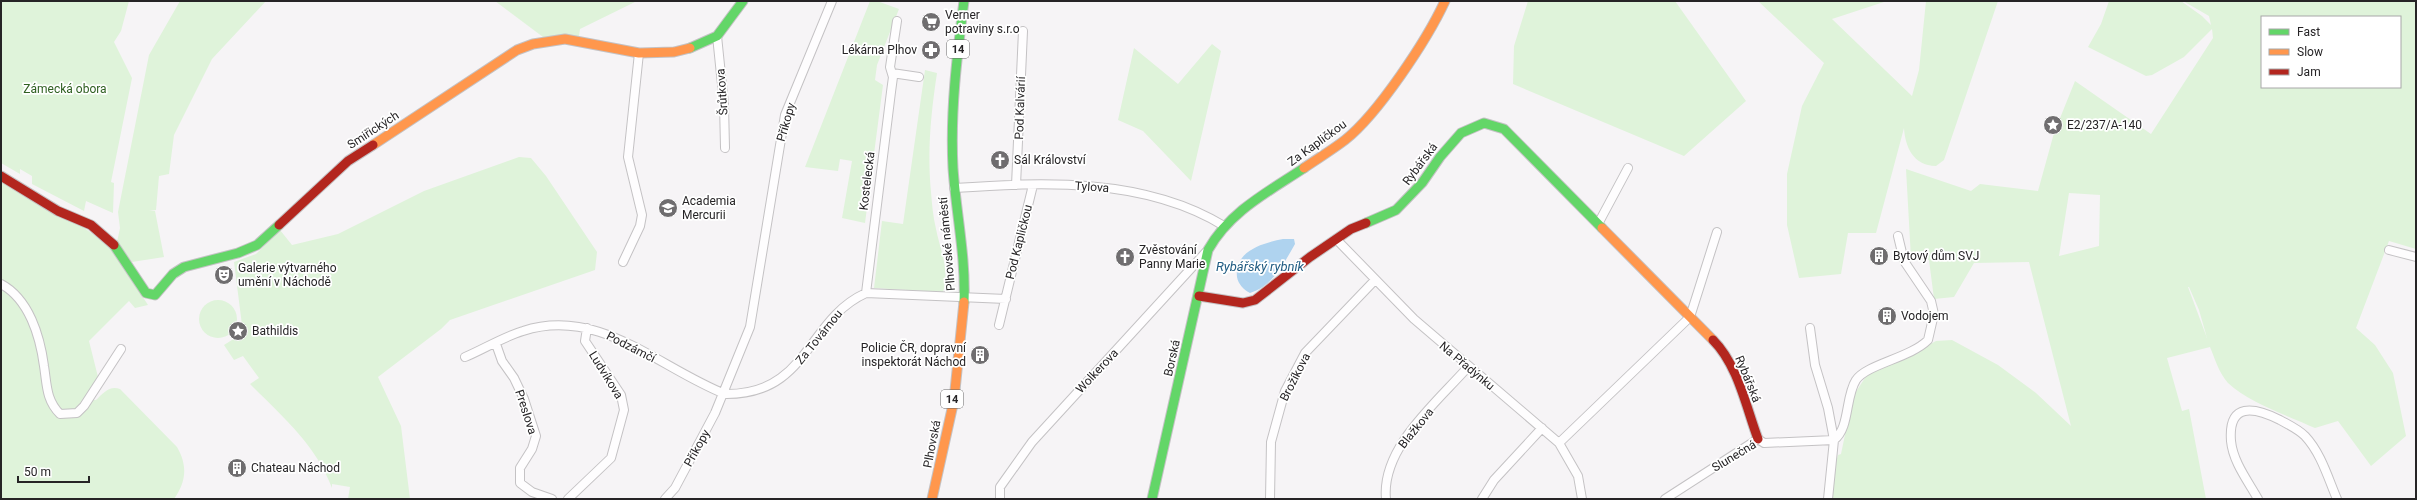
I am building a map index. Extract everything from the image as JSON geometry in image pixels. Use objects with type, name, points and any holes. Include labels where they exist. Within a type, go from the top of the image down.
[{"type":"street","name":"Smiřických","points":[[5,178],[58,210],[91,225],[116,247],[146,293],[151,295],[158,293],[173,274],[184,267],[238,253],[258,245],[348,161],[517,50],[533,44],[565,39],[639,53],[674,52],[693,47],[717,36],[743,1]]},
{"type":"street","name":"Příkopy","points":[[664,499],[675,488],[725,394],[750,327],[762,249],[786,115],[832,1]]},
{"type":"street","name":"14","points":[[954,188],[953,96],[964,1]]},
{"type":"street","name":"Za Kapličkou","points":[[1224,226],[1233,216],[1345,140],[1362,125],[1393,85],[1437,18],[1445,1]]},
{"type":"street","name":"Kostelecká","points":[[866,293],[891,92],[892,73],[890,67],[898,21]]},
{"type":"street","name":"Pod Kalvárií","points":[[1016,185],[1023,31]]},
{"type":"street","name":"Šrůtkova","points":[[717,36],[724,104],[725,148]]},
{"type":"street","points":[[623,262],[640,226],[642,215],[628,157],[639,53]]},
{"type":"street","points":[[892,73],[919,77]]},
{"type":"street","name":"Rybářská","points":[[1199,296],[1243,303],[1255,300],[1310,257],[1351,229],[1396,210],[1422,183],[1440,157],[1461,133],[1484,122],[1504,129],[1721,348],[1729,360],[1758,439]]},
{"type":"street","points":[[1598,224],[1628,168]]},
{"type":"street","name":"Tylova","points":[[954,188],[1016,185],[1075,185],[1133,192],[1196,212],[1224,226]]},
{"type":"street","name":"Pod Kapličkou","points":[[999,325],[1033,185]]},
{"type":"street","name":"Plhovské náměstí","points":[[954,188],[962,250],[964,298]]},
{"type":"street","name":"Borská","points":[[1152,499],[1199,296],[1208,250],[1224,226]]},
{"type":"street","points":[[1559,443],[1690,317],[1717,232]]},
{"type":"street","points":[[1834,440],[1839,436],[1856,379],[1876,366],[1910,354],[1928,340],[1934,314],[1930,301],[1904,260],[1898,236]]},
{"type":"street","name":"Na Přadýnku","points":[[1337,240],[1414,319],[1468,367],[1559,443],[1578,476],[1582,499]]},
{"type":"street","name":"Wolkerova","points":[[1000,499],[1000,487],[1032,442],[1208,250]]},
{"type":"street","points":[[2389,250],[2416,257]]},
{"type":"street","name":"Brožíkova","points":[[1270,499],[1271,442],[1285,391],[1305,353],[1375,280]]},
{"type":"street","points":[[1,284],[15,292],[21,300],[40,339],[48,396],[53,407],[60,414],[77,413],[84,406],[120,349]]},
{"type":"street","points":[[866,293],[1006,299]]},
{"type":"street","name":"Za Továrnou","points":[[725,394],[744,394],[764,389],[783,377],[802,359],[839,310],[853,299],[866,293]]},
{"type":"street","name":"Plhovská","points":[[932,499],[940,470],[953,397],[960,346],[964,298]]},
{"type":"street","name":"Podzámčí","points":[[465,357],[522,331],[565,324],[587,328],[619,339],[725,394]]},
{"type":"street","name":"Ludvíkova","points":[[568,499],[611,458],[624,410],[621,395],[585,341],[587,328]]},
{"type":"street","points":[[1810,328],[1815,365],[1828,408],[1834,440],[1828,499]]},
{"type":"street","name":"Preslova","points":[[496,344],[502,361],[514,378],[524,399],[536,436],[532,449],[520,468],[520,483],[539,495],[552,499]]},
{"type":"street","name":"Blažkova","points":[[1386,499],[1388,471],[1399,447],[1468,367]]},
{"type":"street","points":[[2258,499],[2238,464],[2231,442],[2231,430],[2239,412],[2250,409],[2261,411],[2298,429],[2314,448],[2337,499]]},
{"type":"street","points":[[1482,499],[1494,480],[1542,428]]},
{"type":"street","name":"Slunečná","points":[[1665,499],[1758,439],[1764,443],[1834,440]]},
{"type":"green space","name":"Zámecká obora","points":[[1,1],[129,1],[121,31],[114,42],[132,78],[111,182],[114,183],[113,213],[86,201],[84,211],[32,184],[32,176],[20,169],[20,174],[1,163]]},
{"type":"green space","points":[[180,1],[266,1],[212,59],[174,135],[169,174],[159,176],[156,210],[149,211],[155,211],[164,257],[132,262],[117,242],[120,228],[118,212],[149,55]]},
{"type":"green space","points":[[495,1],[637,1],[580,29],[579,36],[543,37]]},
{"type":"green space","points":[[870,1],[877,1],[899,9],[877,65],[875,80],[883,85],[865,223],[842,218],[852,161],[840,159],[838,171],[805,167]]},
{"type":"green space","points":[[1528,1],[1675,1],[1746,101],[1684,156],[1513,84],[1514,46]]},
{"type":"green space","points":[[1758,1],[1887,1],[1832,19],[1912,96],[1919,70],[1926,1],[1998,1],[1944,160],[1936,166],[1921,163],[1916,159],[1908,148],[1904,128],[1876,233],[1848,233],[1841,274],[1799,278],[1787,225],[1787,174],[1802,106],[1824,63]]},
{"type":"green space","points":[[2109,1],[2181,1],[2202,16],[2211,25],[2209,16],[2183,1],[2416,1],[2416,249],[2389,241],[2356,328],[2375,345],[2393,373],[2406,436],[2371,466],[2338,421],[2315,428],[2258,403],[2237,390],[2228,383],[2222,375],[2210,347],[2167,358],[2182,411],[2189,409],[2206,499],[1832,499],[1835,465],[1838,455],[1841,454],[1853,396],[1867,375],[1936,341],[1952,340],[1998,365],[2036,393],[2071,426],[2029,262],[1974,263],[1954,297],[1934,299],[1929,260],[1911,258],[1906,169],[1971,191],[1980,184],[2038,191],[2054,133],[2075,81],[2151,134],[2213,38],[2212,29],[2184,57],[2152,75],[2146,76],[2088,47],[2101,24]],"holes":[[[2069,193],[2100,195],[2099,246],[2059,256]],[[2188,287],[2199,310],[2207,338]]]},
{"type":"green space","points":[[1212,44],[1221,51],[1191,181],[1143,131],[1118,120],[1134,48],[1178,84]]},
{"type":"green space","points":[[925,70],[937,73],[931,117],[929,162],[933,215],[944,260],[945,284],[943,292],[874,288],[882,221],[903,224]]},
{"type":"green space","points":[[519,157],[531,158],[546,176],[597,252],[595,270],[450,320],[441,329],[378,377],[401,426],[410,499],[348,499],[350,487],[332,484],[332,488],[317,458],[297,432],[250,384],[259,378],[243,356],[234,360],[224,345],[243,333],[234,262],[256,254],[280,230],[292,245],[338,234],[424,191]]},
{"type":"green space","points":[[1,181],[69,218],[82,226],[106,245],[124,266],[148,305],[135,308],[129,301],[89,341],[98,377],[85,399],[96,400],[104,392],[110,389],[120,389],[177,447],[183,461],[184,474],[181,486],[174,499],[1,499]]},
{"type":"green space","points":[[218,300],[228,303],[234,309],[237,319],[234,329],[228,335],[218,338],[208,335],[202,329],[199,319],[202,309],[208,303]]},
{"type":"water","name":"Rybářský rybník","points":[[1283,239],[1294,239],[1295,244],[1287,259],[1277,273],[1265,285],[1250,293],[1240,284],[1237,277],[1237,268],[1240,261],[1251,250],[1267,243]]},
{"type":"traffic: fast","points":[[690,48],[717,36],[743,1]]},
{"type":"traffic: fast","points":[[964,1],[955,84],[952,147],[954,185],[964,268],[964,302]]},
{"type":"traffic: fast","points":[[1366,223],[1396,210],[1422,183],[1440,157],[1461,133],[1484,123],[1504,129],[1602,228]]},
{"type":"traffic: fast","points":[[1152,499],[1208,250],[1227,224],[1239,213],[1251,203],[1304,168]]},
{"type":"traffic: fast","points":[[114,245],[146,293],[155,295],[173,274],[184,267],[238,253],[257,245],[279,225]]},
{"type":"traffic: slow","points":[[1304,168],[1345,140],[1372,113],[1401,75],[1426,36],[1445,1]]},
{"type":"traffic: slow","points":[[373,145],[517,50],[533,44],[565,39],[639,53],[674,52],[690,48]]},
{"type":"traffic: slow","points":[[1602,228],[1713,340]]},
{"type":"traffic: slow","points":[[932,499],[954,400],[964,302]]},
{"type":"traffic: jam","points":[[279,225],[348,161],[373,145]]},
{"type":"traffic: jam","points":[[1,176],[58,211],[91,225],[114,245]]},
{"type":"traffic: jam","points":[[1199,296],[1243,303],[1255,300],[1310,257],[1351,229],[1366,223]]},
{"type":"traffic: jam","points":[[1713,340],[1722,350],[1735,374],[1758,439]]},
{"type":"place","name":"Verner potraviny s.r.o","points":[[931,22]]},
{"type":"place","name":"Lékárna Plhov","points":[[931,50]]},
{"type":"place","name":"E2/237/A-140","points":[[2053,125]]},
{"type":"place","name":"Sál Království","points":[[1000,160]]},
{"type":"place","name":"Academia Mercurii","points":[[668,208]]},
{"type":"place","name":"Bytový dům SVJ","points":[[1879,256]]},
{"type":"place","name":"Zvěstování Panny Marie","points":[[1125,257]]},
{"type":"place","name":"Galerie výtvarného umění v Náchodě","points":[[224,275]]},
{"type":"place","name":"Vodojem","points":[[1887,316]]},
{"type":"place","name":"Bathildis","points":[[238,331]]},
{"type":"place","name":"Policie ČR, dopravní inspektorát Náchod","points":[[980,355]]},
{"type":"place","name":"Chateau Náchod","points":[[237,468]]}]
